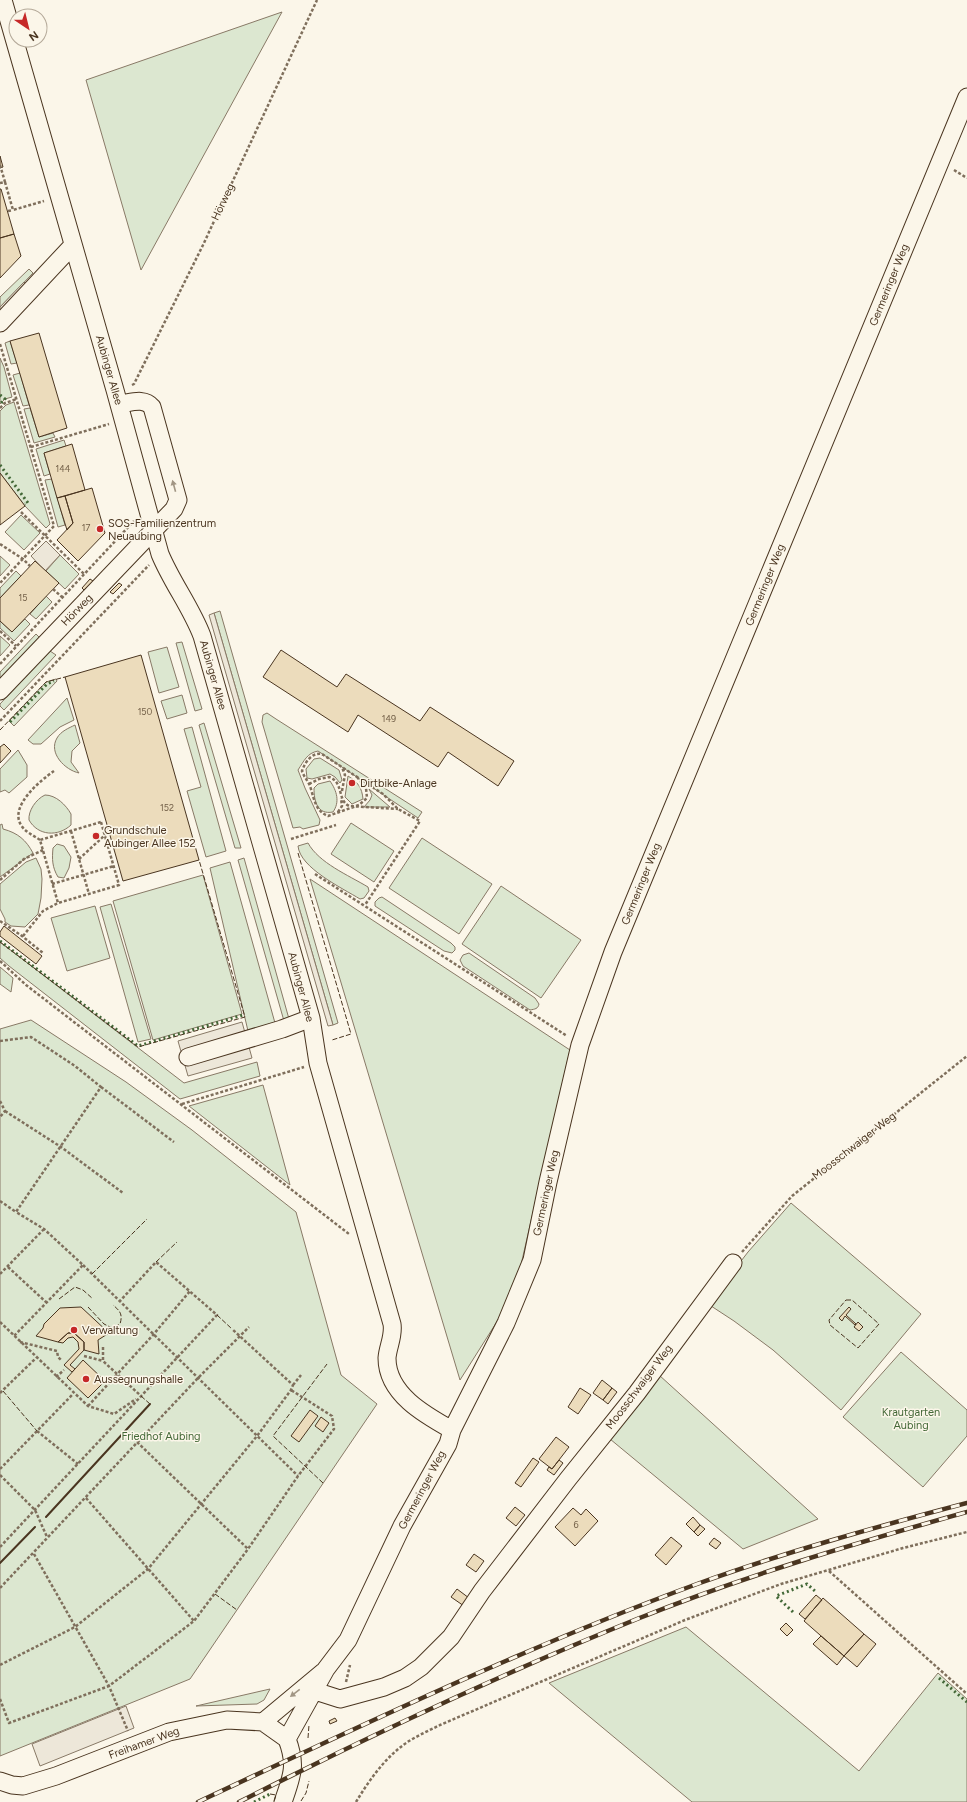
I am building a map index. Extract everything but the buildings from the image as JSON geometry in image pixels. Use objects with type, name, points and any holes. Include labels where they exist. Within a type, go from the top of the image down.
[{"type":"street","name":"Aubinger Allee","points":[[3,0],[6,32],[73,245],[154,529],[165,565],[194,617],[202,636],[311,1018],[318,1063],[392,1324],[393,1332],[387,1358],[393,1381],[406,1399],[452,1430]]},
{"type":"street","name":"Germeringer Weg","points":[[287,1739],[316,1691],[326,1670],[348,1640],[402,1526],[432,1470],[448,1444],[452,1430],[506,1323],[532,1260],[580,1045],[613,952],[967,97]]},
{"type":"street","points":[[0,323],[73,245]]},
{"type":"street","name":"Hörweg","points":[[0,691],[174,509],[178,500],[152,406],[144,401],[117,397]]},
{"type":"street","points":[[188,1057],[282,1030],[311,1018]]},
{"type":"street","name":"Moosschwaiger Weg","points":[[316,1691],[340,1699],[384,1687],[405,1678],[421,1666],[451,1637],[482,1592],[568,1479],[637,1393],[733,1263]]},
{"type":"street","name":"Germeringer Weg","points":[[263,1722],[291,1697],[326,1670]]},
{"type":"street","name":"Freihamer Weg","points":[[0,1781],[12,1785],[23,1786],[56,1776],[169,1732],[227,1720],[263,1722]]},
{"type":"street","points":[[263,1722],[287,1739],[291,1750],[293,1775],[283,1802]]},
{"type":"path","name":"Hörweg","points":[[117,397],[134,384],[203,245],[317,0]]},
{"type":"path","points":[[0,165],[13,210]]},
{"type":"path","points":[[0,183],[5,182]]},
{"type":"path","points":[[8,211],[48,200]]},
{"type":"path","points":[[0,344],[54,526],[0,583]]},
{"type":"path","points":[[0,408],[5,403],[17,399]]},
{"type":"path","points":[[31,447],[112,424]]},
{"type":"path","points":[[21,512],[84,574]]},
{"type":"path","name":"Hörweg","points":[[0,664],[139,517]]},
{"type":"path","points":[[0,544],[23,559],[30,566]]},
{"type":"path","name":"Hörweg","points":[[0,721],[152,561]]},
{"type":"path","points":[[53,589],[62,598]]},
{"type":"path","points":[[0,631],[16,646]]},
{"type":"path","points":[[357,777],[363,783],[368,792],[367,798],[364,802],[328,816],[322,814],[318,809],[313,800],[309,784],[302,771],[312,755],[317,753],[322,754],[383,794],[398,809],[420,821],[364,905]]},
{"type":"path","points":[[341,766],[345,775],[341,794],[346,805],[353,807],[398,809]]},
{"type":"path","points":[[54,771],[38,783],[22,802],[19,814],[19,823],[22,827],[40,840],[58,903]]},
{"type":"path","points":[[309,784],[319,779],[329,777],[338,782],[342,806],[334,814]]},
{"type":"path","points":[[22,936],[43,911],[58,903],[119,885],[101,822],[40,840]]},
{"type":"path","points":[[291,839],[336,825]]},
{"type":"path","points":[[71,831],[89,894]]},
{"type":"path","points":[[79,859],[105,835]]},
{"type":"path","points":[[0,880],[4,874],[24,859],[43,850]]},
{"type":"path","points":[[52,884],[114,866]]},
{"type":"path","points":[[315,874],[580,1045]]},
{"type":"path","points":[[0,921],[43,953]]},
{"type":"path","points":[[0,961],[26,985],[372,1251]]},
{"type":"path","points":[[0,1041],[30,1037],[75,1066],[101,1088],[174,1142]]},
{"type":"path","name":"Moosschwaiger Weg","points":[[733,1263],[792,1196],[967,1056]]},
{"type":"path","points":[[182,1104],[318,1063]]},
{"type":"path","points":[[16,1212],[101,1088]]},
{"type":"path","points":[[0,1101],[5,1111],[61,1146],[123,1193]]},
{"type":"path","points":[[0,1117],[5,1111]]},
{"type":"path","points":[[0,1201],[44,1229],[120,1301],[298,1476]]},
{"type":"path","points":[[0,1274],[44,1229]]},
{"type":"path","points":[[0,1548],[217,1315],[156,1262],[120,1301]]},
{"type":"path","points":[[8,1266],[47,1303]]},
{"type":"path","points":[[13,1337],[83,1266]]},
{"type":"path","points":[[88,1406],[153,1335],[190,1291]]},
{"type":"path","points":[[0,1322],[13,1337],[73,1394],[88,1406],[114,1414],[141,1396]]},
{"type":"path","points":[[0,1588],[34,1554],[47,1537],[86,1498],[198,1378],[249,1327]]},
{"type":"path","points":[[232,1329],[293,1385]]},
{"type":"path","points":[[19,1342],[56,1351],[58,1357],[62,1361]]},
{"type":"path","points":[[103,1347],[104,1361]]},
{"type":"path","points":[[84,1356],[104,1361],[141,1396]]},
{"type":"path","points":[[1,1392],[36,1358]]},
{"type":"path","points":[[56,1378],[64,1370]]},
{"type":"path","points":[[0,1665],[75,1627],[148,1569],[257,1436],[301,1375]]},
{"type":"path","points":[[0,1388],[1,1392]]},
{"type":"path","points":[[0,1699],[9,1723],[109,1686],[194,1621],[248,1549],[298,1476],[334,1429],[332,1416],[291,1390]]},
{"type":"path","points":[[0,1469],[73,1394]]},
{"type":"path","points":[[37,1431],[78,1464]]},
{"type":"path","points":[[137,1442],[248,1549]]},
{"type":"path","points":[[0,1475],[35,1510],[47,1537]]},
{"type":"path","points":[[86,1498],[194,1621]]},
{"type":"path","points":[[356,1802],[372,1777],[388,1759],[409,1741],[440,1725],[685,1620],[781,1584],[903,1548],[967,1532]]},
{"type":"path","points":[[34,1554],[109,1686],[134,1746]]},
{"type":"path","points":[[829,1571],[967,1694]]},
{"type":"green space","points":[[282,12],[141,270],[86,80]]},
{"type":"green space","points":[[29,269],[33,273],[0,307],[0,297]]},
{"type":"green space","points":[[10,341],[17,363],[11,364],[5,343]]},
{"type":"green space","points":[[0,358],[12,397],[5,399],[0,404]]},
{"type":"green space","points":[[20,373],[29,405],[23,406],[13,375]]},
{"type":"green space","points":[[14,402],[50,524],[46,528],[25,506],[0,473],[0,411],[6,405]]},
{"type":"green space","points":[[30,408],[39,437],[53,433],[55,437],[34,443],[24,409]]},
{"type":"green space","points":[[64,440],[66,446],[44,453],[50,474],[44,476],[36,449]]},
{"type":"green space","points":[[52,479],[65,525],[58,527],[45,480]]},
{"type":"green space","points":[[21,515],[40,533],[24,550],[5,532]]},
{"type":"green space","points":[[60,555],[79,574],[65,589],[46,571]]},
{"type":"green space","points":[[0,556],[10,565],[0,576]]},
{"type":"green space","points":[[16,571],[21,576],[0,598],[0,588]]},
{"type":"green space","points":[[46,596],[52,602],[36,619],[30,614]]},
{"type":"green space","points":[[220,611],[338,1023],[333,1025],[214,613]]},
{"type":"green space","points":[[25,619],[30,624],[14,641],[0,628],[0,621],[12,632]]},
{"type":"green space","points":[[36,634],[41,639],[0,682],[0,672]]},
{"type":"green space","points":[[0,636],[10,645],[0,656]]},
{"type":"green space","points":[[182,642],[202,709],[195,711],[176,643]]},
{"type":"green space","points":[[167,647],[179,687],[159,693],[148,652]]},
{"type":"green space","points":[[50,651],[56,655],[4,710],[0,704]]},
{"type":"green space","points":[[56,679],[57,681],[14,726],[9,721],[46,682]]},
{"type":"green space","points":[[182,695],[187,713],[167,719],[161,701]]},
{"type":"green space","points":[[67,698],[74,720],[60,727],[41,744],[33,744],[28,740]]},
{"type":"green space","points":[[267,713],[422,812],[418,818],[318,751],[308,756],[298,770],[320,820],[319,825],[303,829],[300,827],[293,828],[262,722],[263,715]]},
{"type":"green space","points":[[204,723],[241,848],[235,848],[199,725]]},
{"type":"green space","points":[[75,725],[80,743],[72,751],[71,762],[79,773],[68,768],[59,760],[55,749],[57,738],[61,733]]},
{"type":"green space","points":[[192,727],[226,851],[206,857],[187,791],[201,787],[184,729]]},
{"type":"green space","points":[[18,750],[27,765],[27,777],[9,793],[5,790],[0,792],[0,769]]},
{"type":"green space","points":[[320,758],[339,770],[342,780],[340,783],[330,774],[312,779],[307,778],[306,769],[314,759]]},
{"type":"green space","points":[[348,776],[359,786],[363,799],[352,804],[345,797]]},
{"type":"green space","points":[[330,781],[337,796],[333,812],[323,811],[320,809],[316,802],[314,788],[318,784]]},
{"type":"green space","points":[[369,789],[390,807],[364,807],[372,795]]},
{"type":"green space","points":[[45,795],[49,795],[60,801],[71,814],[71,825],[66,829],[54,833],[43,832],[29,820],[33,806]]},
{"type":"green space","points":[[351,823],[394,851],[374,882],[331,854]]},
{"type":"green space","points":[[2,824],[3,829],[17,835],[27,844],[33,853],[0,877],[0,825]]},
{"type":"green space","points":[[422,838],[492,884],[459,934],[389,888]]},
{"type":"green space","points":[[308,843],[319,857],[327,863],[368,887],[369,891],[364,898],[360,899],[314,870],[300,854],[298,846]]},
{"type":"green space","points":[[57,844],[64,846],[71,857],[69,868],[64,878],[58,877],[54,866],[53,848]]},
{"type":"green space","points":[[36,858],[41,869],[42,879],[38,914],[25,927],[11,926],[5,922],[0,909],[0,884],[26,862]]},
{"type":"green space","points":[[244,858],[289,1019],[284,1021],[238,860]]},
{"type":"green space","points":[[230,862],[275,1023],[248,1031],[210,868]]},
{"type":"green space","points":[[203,875],[242,1014],[153,1040],[113,901]]},
{"type":"green space","points":[[310,879],[570,1050],[518,1278],[498,1320],[460,1380]]},
{"type":"green space","points":[[501,886],[581,940],[541,998],[462,944]]},
{"type":"green space","points":[[382,897],[451,943],[455,947],[455,950],[452,953],[444,951],[375,906],[375,902]]},
{"type":"green space","points":[[111,904],[151,1039],[138,1042],[100,907]]},
{"type":"green space","points":[[95,906],[110,958],[67,971],[51,918]]},
{"type":"green space","points":[[0,942],[184,1083],[257,1062],[260,1076],[180,1099],[9,966],[0,958]]},
{"type":"green space","points":[[469,953],[535,998],[539,1004],[538,1007],[530,1010],[463,966],[460,960],[463,955]]},
{"type":"green space","points":[[0,967],[13,978],[11,992],[0,984]]},
{"type":"green space","name":"Friedhof Aubing","points":[[31,1020],[126,1082],[192,1130],[296,1212],[341,1375],[377,1404],[190,1679],[0,1756],[0,1029]]},
{"type":"green space","points":[[263,1085],[290,1185],[189,1106]]},
{"type":"green space","points":[[791,1203],[921,1314],[841,1410],[773,1350],[708,1304],[748,1252]]},
{"type":"green space","name":"Krautgarten Aubing","points":[[901,1352],[967,1410],[967,1436],[923,1487],[843,1417]]},
{"type":"green space","points":[[659,1375],[818,1519],[743,1549],[610,1439]]},
{"type":"green space","points":[[686,1627],[859,1771],[938,1673],[967,1699],[967,1802],[692,1802],[549,1683]]},
{"type":"green space","points":[[270,1689],[264,1700],[257,1704],[196,1706]]},
{"type":"shaded area","points":[[24,282],[27,285],[0,313],[0,307]]},
{"type":"shaded area","points":[[46,541],[60,555],[45,571],[31,556]]},
{"type":"shaded area","points":[[214,613],[333,1025],[328,1026],[209,615]]},
{"type":"shaded area","points":[[242,1022],[252,1058],[188,1076],[178,1041]]},
{"type":"shaded area","points":[[126,1706],[134,1728],[40,1766],[32,1744]]},
{"type":"railway","points":[[198,1802],[321,1744],[507,1660],[633,1608],[764,1561],[967,1503]]},
{"type":"railway","points":[[239,1802],[436,1706],[586,1640],[677,1603],[800,1561],[967,1512]]},
{"type":"hedge","points":[[0,395],[5,399],[0,404]]},
{"type":"hedge","points":[[0,465],[28,503],[25,504]]},
{"type":"hedge","points":[[10,722],[47,684],[54,681]]},
{"type":"hedge","points":[[0,941],[138,1046],[243,1015]]},
{"type":"hedge","points":[[793,1612],[776,1596],[807,1584],[815,1591]]},
{"type":"hedge","points":[[939,1678],[967,1702]]},
{"type":"hedge","points":[[254,1802],[270,1794]]},
{"type":"fence","points":[[0,730],[46,682],[65,677]]},
{"type":"fence","points":[[298,853],[351,1034],[332,1040]]},
{"type":"fence","points":[[0,942],[138,1047],[245,1017],[199,860]]},
{"type":"fence","points":[[92,1274],[147,1219]]},
{"type":"fence","points":[[156,1262],[177,1242]]},
{"type":"fence","points":[[59,1299],[75,1287],[83,1290],[93,1299]]},
{"type":"fence","points":[[846,1300],[852,1300],[879,1324],[858,1348],[830,1325],[829,1320],[846,1300]]},
{"type":"fence","points":[[88,1307],[104,1324],[112,1328],[120,1324],[121,1318],[119,1311],[113,1305]]},
{"type":"fence","points":[[217,1315],[232,1329]]},
{"type":"fence","points":[[323,1483],[273,1436],[327,1364]]},
{"type":"fence","points":[[3,1391],[37,1431]]},
{"type":"fence","points":[[141,1396],[150,1404]]},
{"type":"fence","points":[[215,1594],[237,1610]]},
{"type":"fence","points":[[308,1738],[309,1725]]},
{"type":"fence","points":[[301,1801],[306,1793],[309,1781]]},
{"type":"fence","points":[[270,1794],[276,1795],[274,1802]]},
{"type":"wall","points":[[46,1517],[150,1404]]},
{"type":"wall","points":[[0,1563],[35,1527]]},
{"type":"place","name":"SOS-Familienzentrum Neuaubing","points":[[100,529]]},
{"type":"place","name":"Dirtbike-Anlage","points":[[352,783]]},
{"type":"place","name":"Grundschule Aubinger Allee 152","points":[[96,836]]},
{"type":"place","name":"Verwaltung","points":[[74,1330]]},
{"type":"place","name":"Aussegnungshalle","points":[[86,1379]]}]
